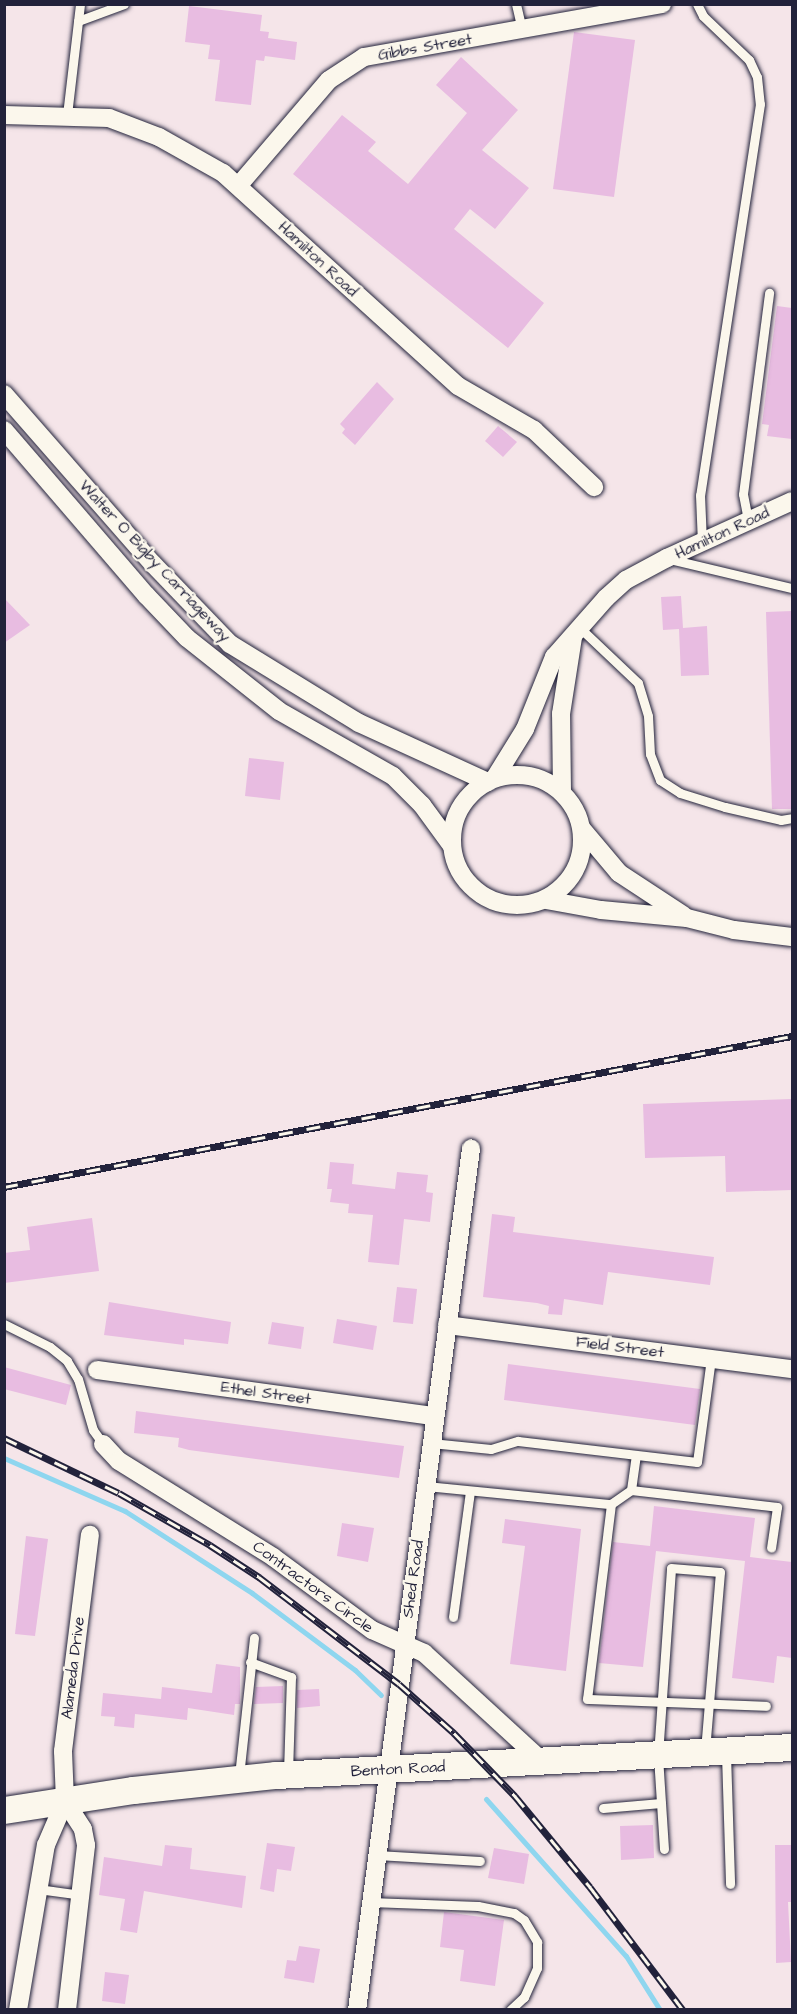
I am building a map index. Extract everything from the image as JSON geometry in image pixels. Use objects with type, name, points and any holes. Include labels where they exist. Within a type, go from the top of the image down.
[{"type":"main road","name":"Benton Road","points":[[4,1810],[238,1779],[288,1775],[792,1747]]},
{"type":"street","name":"Gibbs Street","points":[[239,185],[329,80],[364,57],[662,4]]},
{"type":"street","name":"Hamilton Road","points":[[4,115],[109,118],[159,137],[239,185],[458,386],[534,430],[594,487]]},
{"type":"street","name":"Walter O Bigby Carriageway","points":[[4,394],[153,564],[230,644],[359,723],[492,779],[526,775],[545,781],[562,792],[575,809],[582,829],[583,850],[576,870],[563,888],[546,900],[526,906],[505,905],[485,898],[469,885],[457,867],[452,846],[422,805],[393,776],[279,711],[187,638],[146,595],[4,430]]},
{"type":"street","name":"Hamilton Road","points":[[492,779],[525,729],[554,657],[626,580],[667,558],[792,501]]},
{"type":"street","points":[[562,792],[561,714],[577,633]]},
{"type":"street","points":[[452,846],[460,808],[492,779]]},
{"type":"street","points":[[582,829],[619,873],[687,918]]},
{"type":"street","points":[[546,900],[601,910],[687,918],[734,930],[792,937]]},
{"type":"street","name":"Shed Road","points":[[357,2010],[471,1149]]},
{"type":"street","name":"Field Street","points":[[447,1325],[792,1370]]},
{"type":"street","name":"Ethel Street","points":[[97,1370],[435,1416]]},
{"type":"street","name":"Contractors Circle","points":[[103,1444],[119,1461],[273,1557],[372,1630],[404,1642],[430,1658],[542,1761]]},
{"type":"street","name":"Alameda Drive","points":[[18,2010],[38,1889],[51,1828],[65,1801],[63,1751],[90,1535]]},
{"type":"street","points":[[65,1801],[83,1829],[86,1845],[67,2010]]},
{"type":"lane","points":[[67,115],[80,4]]},
{"type":"lane","points":[[78,21],[124,4]]},
{"type":"lane","points":[[516,4],[522,30]]},
{"type":"lane","points":[[697,4],[703,16],[749,60],[757,77],[759,104],[700,495],[702,542]]},
{"type":"lane","points":[[748,520],[743,494],[769,293]]},
{"type":"lane","points":[[667,558],[792,588]]},
{"type":"lane","points":[[577,633],[638,683],[648,717],[650,754],[660,780],[680,793],[725,807],[781,820],[792,818]]},
{"type":"lane","points":[[4,1324],[50,1347],[67,1361],[78,1379],[93,1430],[103,1444]]},
{"type":"lane","points":[[431,1443],[490,1449],[518,1441],[697,1462],[711,1359]]},
{"type":"lane","points":[[631,1491],[636,1455]]},
{"type":"lane","points":[[426,1486],[470,1492],[484,1489],[611,1504],[631,1491],[777,1507],[771,1548]]},
{"type":"lane","points":[[453,1617],[470,1492]]},
{"type":"lane","points":[[611,1504],[587,1699],[766,1706]]},
{"type":"lane","points":[[664,1849],[658,1755],[671,1568],[720,1572],[708,1703],[730,1884]]},
{"type":"lane","points":[[238,1779],[254,1638]]},
{"type":"lane","points":[[250,1662],[291,1677],[288,1775]]},
{"type":"lane","points":[[603,1808],[661,1803]]},
{"type":"lane","points":[[376,1855],[480,1861]]},
{"type":"lane","points":[[38,1889],[81,1895]]},
{"type":"lane","points":[[370,1902],[478,1906],[514,1913],[524,1920],[537,1941],[537,1968],[524,1997],[510,2010]]},
{"type":"building","points":[[189,6],[262,15],[260,31],[269,32],[268,38],[297,42],[295,60],[265,56],[264,61],[256,60],[251,105],[215,101],[220,60],[208,59],[210,45],[185,42]]},
{"type":"building","points":[[574,32],[635,40],[614,197],[553,189]]},
{"type":"building","points":[[461,57],[518,110],[482,150],[529,188],[495,229],[470,209],[454,229],[544,303],[508,348],[293,174],[342,115],[376,142],[368,151],[408,184],[467,113],[436,85]]},
{"type":"building","points":[[777,306],[792,308],[792,439],[767,436],[769,425],[762,424]]},
{"type":"building","points":[[377,382],[394,399],[355,445],[342,433],[345,429],[340,424]]},
{"type":"building","points":[[498,426],[517,442],[503,457],[485,441]]},
{"type":"building","points":[[681,596],[683,628],[707,626],[709,675],[681,676],[679,629],[663,630],[661,597]]},
{"type":"building","points":[[4,598],[30,625],[4,643]]},
{"type":"building","points":[[792,611],[792,809],[772,809],[766,612]]},
{"type":"building","points":[[249,758],[284,762],[280,800],[245,796]]},
{"type":"building","points":[[792,1099],[792,1190],[726,1192],[725,1156],[645,1158],[643,1104]]},
{"type":"building","points":[[330,1162],[354,1164],[352,1184],[395,1189],[397,1172],[428,1175],[426,1192],[433,1193],[430,1222],[404,1219],[399,1265],[368,1262],[373,1215],[348,1213],[349,1204],[330,1202],[332,1189],[327,1189]]},
{"type":"building","points":[[492,1214],[515,1217],[513,1232],[714,1257],[710,1285],[608,1272],[603,1305],[564,1299],[562,1315],[548,1314],[549,1306],[537,1303],[483,1297]]},
{"type":"building","points":[[92,1218],[99,1271],[4,1283],[4,1253],[30,1250],[27,1227]]},
{"type":"building","points":[[397,1287],[417,1289],[413,1324],[393,1322]]},
{"type":"building","points":[[109,1302],[231,1322],[228,1344],[184,1339],[184,1345],[104,1335]]},
{"type":"building","points":[[337,1319],[377,1326],[373,1350],[333,1343]]},
{"type":"building","points":[[272,1322],[304,1327],[301,1349],[268,1344]]},
{"type":"building","points":[[508,1364],[700,1389],[695,1425],[504,1400]]},
{"type":"building","points":[[4,1367],[71,1385],[66,1405],[4,1389]]},
{"type":"building","points":[[136,1411],[404,1446],[399,1478],[189,1450],[178,1447],[179,1438],[134,1433]]},
{"type":"building","points":[[654,1506],[755,1518],[750,1557],[792,1562],[792,1658],[777,1656],[774,1683],[732,1678],[745,1561],[656,1551],[643,1667],[599,1663],[613,1542],[650,1546]]},
{"type":"building","points":[[505,1519],[581,1529],[566,1671],[510,1664],[525,1546],[502,1543]]},
{"type":"building","points":[[342,1523],[374,1528],[368,1562],[337,1556]]},
{"type":"building","points":[[26,1536],[48,1539],[35,1636],[15,1634]]},
{"type":"building","points":[[216,1664],[240,1667],[240,1704],[235,1704],[234,1715],[188,1708],[187,1720],[135,1714],[134,1728],[114,1726],[115,1717],[101,1716],[103,1693],[161,1699],[162,1687],[212,1693]]},
{"type":"building","points":[[283,1686],[283,1703],[254,1704],[256,1687]]},
{"type":"building","points":[[319,1689],[320,1706],[297,1708],[297,1690]]},
{"type":"building","points":[[653,1825],[654,1858],[621,1860],[620,1826]]},
{"type":"building","points":[[267,1843],[295,1847],[291,1871],[277,1869],[274,1892],[260,1889]]},
{"type":"building","points":[[165,1845],[192,1848],[190,1869],[246,1876],[242,1908],[144,1891],[137,1933],[120,1930],[125,1899],[99,1895],[104,1857],[162,1866]]},
{"type":"building","points":[[775,1845],[792,1845],[792,1902],[788,1902],[791,1962],[776,1963]]},
{"type":"building","points":[[494,1848],[529,1854],[524,1884],[488,1878]]},
{"type":"building","points":[[444,1912],[504,1920],[495,1986],[460,1981],[464,1950],[440,1947]]},
{"type":"building","points":[[299,1946],[320,1949],[314,1983],[284,1978],[287,1960],[296,1961]]},
{"type":"building","points":[[105,1972],[129,1975],[125,2004],[102,2001]]},
{"type":"waterway","points":[[4,1458],[125,1511],[252,1593],[355,1670],[381,1695]]},
{"type":"waterway","points":[[486,1799],[626,1956],[660,2010]]},
{"type":"railway","points":[[4,1187],[792,1036]]},
{"type":"railway","points":[[4,1438],[119,1493],[210,1545],[259,1577],[399,1684],[454,1733],[515,1796],[590,1887],[683,2010]]}]
